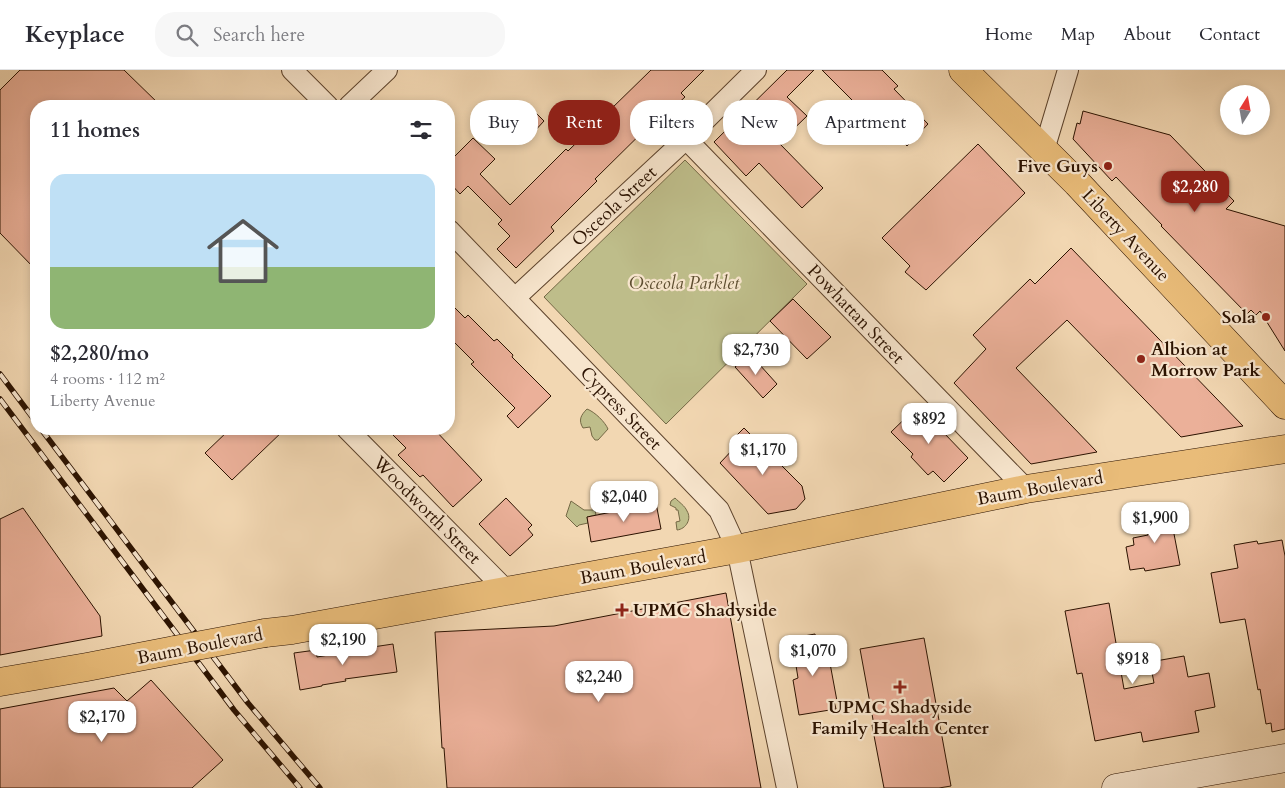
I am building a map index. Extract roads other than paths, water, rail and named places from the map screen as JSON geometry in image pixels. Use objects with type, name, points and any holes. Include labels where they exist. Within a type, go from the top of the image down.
[{"type":"main road","name":"Liberty Avenue","points":[[963,70],[1077,183],[1285,405]]},
{"type":"main road","name":"Baum Boulevard","points":[[0,682],[737,550],[1026,489],[1285,449]]},
{"type":"main road","points":[[1116,788],[1285,758]]},
{"type":"street","points":[[292,70],[322,100]]},
{"type":"street","points":[[355,100],[386,70]]},
{"type":"street","name":"Osceola Street","points":[[713,112],[756,70]]},
{"type":"street","points":[[1044,150],[1068,70]]},
{"type":"street","name":"Osceola Street","points":[[515,298],[680,145]]},
{"type":"street","name":"Powhattan Street","points":[[692,145],[1026,489]]},
{"type":"street","name":"Cypress Street","points":[[455,236],[718,510],[737,550],[787,788]]},
{"type":"street","name":"Woodworth Street","points":[[353,435],[507,591]]},
{"type":"railway","points":[[0,374],[30,414]]},
{"type":"railway","points":[[0,399],[234,710],[300,788]]},
{"type":"railway","points":[[46,435],[248,703],[320,788]]},
{"type":"place","name":"Five Guys","points":[[1108,166]]},
{"type":"place","name":"Sola","points":[[1266,317]]},
{"type":"place","name":"Albion at Morrow Park","points":[[1141,359]]},
{"type":"place","name":"UPMC Shadyside","points":[[622,610]]},
{"type":"place","name":"UPMC Shadyside Family Health Center","points":[[900,687]]},
{"type":"park label","name":"Osceola Parklet","points":[[684,283]]}]
